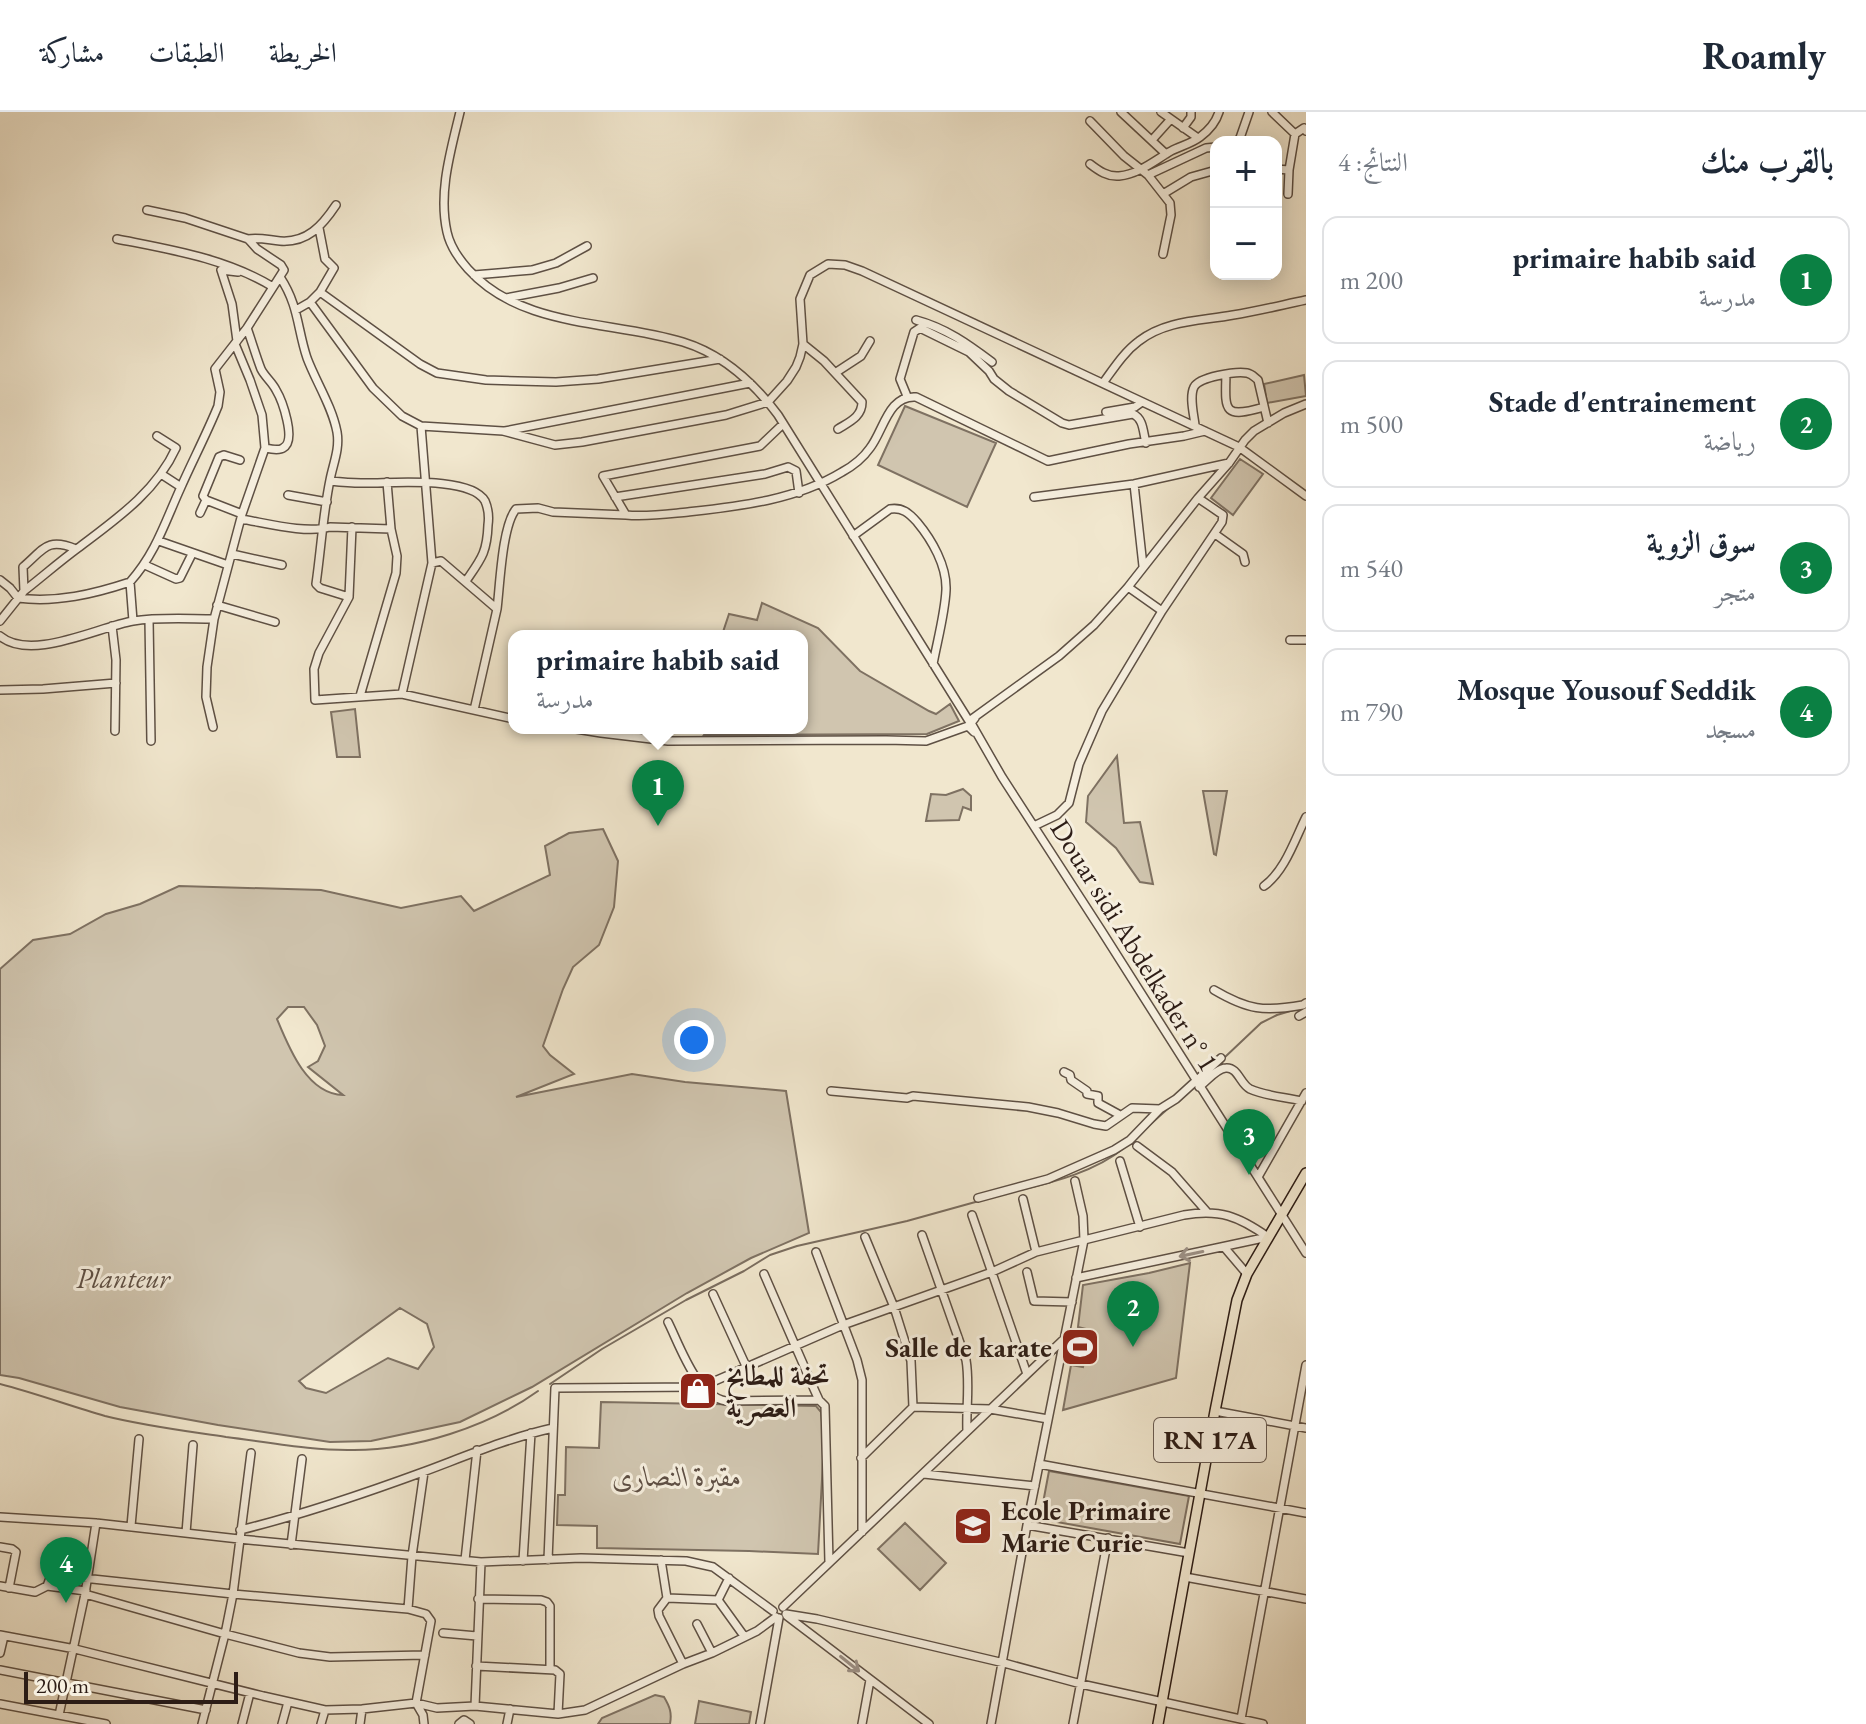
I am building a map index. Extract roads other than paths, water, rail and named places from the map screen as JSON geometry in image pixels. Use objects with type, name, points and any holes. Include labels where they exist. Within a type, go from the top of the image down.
[{"type":"main road","name":"RN 17A","points":[[1158,1724],[1236,1305],[1247,1274],[1306,1173]]},
{"type":"street","name":"Douar sidi Abdelkader n° 1","points":[[460,112],[447,168],[444,208],[447,233],[463,263],[488,289],[531,310],[685,343],[721,359],[768,402],[933,664],[967,724],[981,739],[1002,777],[1306,1253]]},
{"type":"street","points":[[1121,112],[1166,154]]},
{"type":"street","points":[[1161,112],[1198,138]]},
{"type":"street","points":[[1183,128],[1191,112]]},
{"type":"street","points":[[1145,172],[1166,154],[1208,130],[1219,112]]},
{"type":"street","points":[[1241,136],[1249,112]]},
{"type":"street","points":[[1272,112],[1295,134]]},
{"type":"street","points":[[1152,140],[1170,120]]},
{"type":"street","points":[[1090,121],[1124,156],[1145,172],[1170,203],[1171,215],[1163,254]]},
{"type":"street","points":[[1288,194],[1295,134],[1304,128],[1306,131]]},
{"type":"street","points":[[1090,164],[1112,176],[1123,176],[1145,172],[1210,148]]},
{"type":"street","points":[[1282,169],[1289,170]]},
{"type":"street","points":[[1163,194],[1191,177],[1210,172]]},
{"type":"street","points":[[248,239],[293,241],[309,236],[336,205]]},
{"type":"street","points":[[0,580],[18,598],[35,600],[71,597],[130,582],[145,565],[159,541],[218,406],[220,392],[215,369],[247,328],[284,270],[248,239],[200,222],[147,210]]},
{"type":"street","points":[[296,310],[320,292],[334,268],[325,259],[319,228]]},
{"type":"street","points":[[117,239],[188,252],[248,272],[273,287]]},
{"type":"street","points":[[474,275],[532,270],[556,263],[587,246]]},
{"type":"street","points":[[310,302],[373,388],[402,416],[421,426],[503,431],[555,445],[726,415],[768,402],[796,367],[803,344],[800,299],[810,275],[828,264],[845,265],[1239,447],[1306,496]]},
{"type":"street","points":[[213,727],[206,697],[214,619],[241,517],[265,448],[262,415],[236,343],[232,304],[221,270],[248,272]]},
{"type":"street","points":[[280,277],[296,310],[307,357],[337,432],[338,451],[322,529],[316,584],[349,597]]},
{"type":"street","points":[[504,298],[593,278]]},
{"type":"street","points":[[320,292],[437,373],[486,380],[556,382],[598,379],[721,359]]},
{"type":"street","points":[[1103,383],[1140,339],[1155,332],[1175,324],[1232,316],[1306,300]]},
{"type":"street","points":[[916,320],[959,338],[992,362]]},
{"type":"street","points":[[247,328],[261,369],[275,387],[283,405],[289,429],[285,448],[265,448]]},
{"type":"street","points":[[907,396],[900,379],[914,332],[920,328],[969,352],[1009,391],[1062,423],[1069,425],[1133,414],[1140,419],[1146,443]]},
{"type":"street","points":[[835,373],[861,356],[870,341]]},
{"type":"street","points":[[803,344],[862,402],[859,416],[838,429]]},
{"type":"street","points":[[1195,425],[1192,393],[1198,382],[1226,374],[1247,373],[1258,380],[1268,423]]},
{"type":"street","points":[[1226,374],[1225,399],[1230,410],[1244,413],[1264,407]]},
{"type":"street","points":[[503,431],[750,383]]},
{"type":"street","points":[[474,710],[497,609],[505,541],[511,516],[516,509],[538,508],[553,512],[640,517],[713,509],[799,493],[860,460],[871,447],[892,408],[907,396],[916,397],[1048,461],[1205,431]]},
{"type":"street","points":[[1106,412],[1135,407],[1142,402]]},
{"type":"street","points":[[615,734],[668,741],[726,742],[918,741],[944,735],[967,724],[1059,656],[1094,625],[1254,431],[1306,404]]},
{"type":"street","points":[[626,515],[603,476],[760,446],[783,424]]},
{"type":"street","points":[[402,694],[432,563],[421,426]]},
{"type":"street","points":[[0,621],[24,591],[106,529],[161,474],[176,448],[157,436]]},
{"type":"street","points":[[240,460],[224,455],[219,457],[203,493],[206,500],[241,517],[297,528],[391,529]]},
{"type":"street","points":[[1034,497],[1134,484],[1229,463]]},
{"type":"street","points":[[615,497],[765,474],[788,467],[796,471],[799,493]]},
{"type":"street","points":[[161,474],[181,487]]},
{"type":"street","points":[[330,481],[426,482],[466,488],[478,494],[485,501],[489,517],[488,545],[466,581]]},
{"type":"street","points":[[360,696],[396,573],[397,556],[387,482]]},
{"type":"street","points":[[1134,484],[1143,566]]},
{"type":"street","points":[[288,495],[327,502]]},
{"type":"street","points":[[1034,826],[1057,815],[1069,803],[1079,764],[1102,711],[1162,611],[1224,519],[1223,515],[1198,498]]},
{"type":"street","points":[[200,513],[206,500]]},
{"type":"street","points":[[853,536],[890,509],[897,508],[914,519],[925,533],[943,567],[946,589],[933,664]]},
{"type":"street","points":[[352,527],[349,597],[319,653],[314,669],[315,700],[402,694],[508,718]]},
{"type":"street","points":[[1215,534],[1243,554],[1245,562]]},
{"type":"street","points":[[159,541],[228,565]]},
{"type":"street","points":[[24,591],[23,567],[44,548],[61,543],[76,549]]},
{"type":"street","points":[[145,565],[176,579],[180,578],[192,554]]},
{"type":"street","points":[[232,554],[282,565]]},
{"type":"street","points":[[432,563],[441,561],[497,609]]},
{"type":"street","points":[[130,582],[133,621]]},
{"type":"street","points":[[1128,587],[1162,611]]},
{"type":"street","points":[[217,605],[275,622]]},
{"type":"street","points":[[0,636],[16,644],[49,644],[133,621],[214,619]]},
{"type":"street","points":[[149,620],[151,741]]},
{"type":"street","points":[[112,626],[116,660],[115,731]]},
{"type":"street","points":[[1290,640],[1306,640]]},
{"type":"street","points":[[0,690],[116,683]]},
{"type":"street","points":[[1264,886],[1280,869],[1306,817]]},
{"type":"street","points":[[1214,990],[1253,1008],[1274,1011],[1306,1003]]},
{"type":"street","points":[[1197,1084],[1221,1058]]},
{"type":"street","points":[[978,1198],[1048,1179],[1114,1150],[1130,1140],[1160,1109],[1221,1069],[1234,1070],[1251,1090],[1302,1101]]},
{"type":"street","points":[[1064,1072],[1087,1094],[1098,1096],[1098,1103],[1120,1115]]},
{"type":"street","points":[[831,1091],[1028,1107],[1106,1126],[1132,1108],[1160,1109]]},
{"type":"street","points":[[1258,1177],[1306,1093]]},
{"type":"street","points":[[1137,1146],[1172,1172],[1207,1212]]},
{"type":"street","points":[[1120,1161],[1140,1227]]},
{"type":"street","points":[[991,1724],[1084,1240],[1083,1216],[1075,1181]]},
{"type":"street","points":[[1023,1199],[1036,1252]]},
{"type":"street","points":[[548,1560],[555,1388],[701,1387],[843,1325],[992,1272],[1036,1252],[1184,1215],[1207,1212],[1229,1216],[1249,1224],[1268,1237]]},
{"type":"street","points":[[972,1215],[1027,1374]]},
{"type":"street","points":[[922,1235],[966,1360],[969,1375],[967,1431]]},
{"type":"street","points":[[865,1237],[894,1307],[911,1361],[913,1407]]},
{"type":"street","points":[[1076,1278],[1268,1237]]},
{"type":"street","points":[[1224,1247],[1247,1274]]},
{"type":"street","points":[[816,1252],[862,1380],[862,1532]]},
{"type":"street","points":[[1027,1272],[1034,1301],[1072,1302]]},
{"type":"street","points":[[764,1274],[827,1413],[829,1562]]},
{"type":"street","points":[[713,1294],[746,1366]]},
{"type":"street","points":[[668,1322],[701,1387],[721,1401],[819,1400]]},
{"type":"street","points":[[0,1653],[2,1635],[75,1649],[325,1710],[416,1703],[437,1708],[475,1706],[558,1714],[585,1710],[757,1631],[780,1614],[829,1562],[1065,1338]]},
{"type":"street","points":[[1241,1719],[1306,1365]]},
{"type":"street","points":[[861,1458],[913,1407],[990,1409],[1048,1419]]},
{"type":"street","points":[[1215,1411],[1306,1428]]},
{"type":"street","points":[[240,1530],[296,1516],[424,1472],[477,1450],[553,1428]]},
{"type":"street","points":[[523,1561],[531,1433]]},
{"type":"street","points":[[131,1526],[139,1439]]},
{"type":"street","points":[[186,1533],[193,1445]]},
{"type":"street","points":[[465,1560],[477,1450]]},
{"type":"street","points":[[202,1724],[233,1594],[251,1453]]},
{"type":"street","points":[[291,1545],[302,1459]]},
{"type":"street","points":[[1039,1464],[1306,1513]]},
{"type":"street","points":[[408,1609],[424,1472]]},
{"type":"street","points":[[924,1474],[1035,1486]]},
{"type":"street","points":[[0,1517],[131,1526],[291,1545],[481,1562],[696,1562],[713,1567],[811,1633],[929,1724]]},
{"type":"street","points":[[59,1715],[86,1593],[96,1523]]},
{"type":"street","points":[[1027,1525],[1189,1553]]},
{"type":"street","points":[[1073,1724],[1108,1538]]},
{"type":"street","points":[[0,1547],[16,1552],[9,1588]]},
{"type":"street","points":[[661,1560],[667,1598],[658,1610],[659,1616],[683,1664]]},
{"type":"street","points":[[475,1706],[481,1562]]},
{"type":"street","points":[[47,1586],[55,1575],[408,1609],[426,1614],[431,1621],[416,1703],[424,1724]]},
{"type":"street","points":[[1185,1577],[1306,1599]]},
{"type":"street","points":[[718,1600],[729,1578]]},
{"type":"street","points":[[0,1586],[35,1592],[47,1586],[86,1593],[299,1653],[330,1657],[425,1655]]},
{"type":"street","points":[[667,1598],[718,1600]]},
{"type":"street","points":[[478,1599],[547,1602],[550,1606],[550,1669]]},
{"type":"street","points":[[718,1600],[744,1636]]},
{"type":"street","points":[[780,1614],[817,1619],[1081,1684],[1263,1724]]},
{"type":"street","points":[[760,1724],[780,1614]]},
{"type":"street","points":[[811,1633],[810,1627],[817,1619]]},
{"type":"street","points":[[697,1624],[712,1653]]},
{"type":"street","points":[[757,1631],[771,1632],[776,1641]]},
{"type":"street","points":[[443,1633],[477,1636]]},
{"type":"street","points":[[476,1666],[555,1670],[560,1674],[558,1714]]},
{"type":"street","points":[[0,1670],[206,1710]]},
{"type":"street","points":[[862,1724],[870,1680]]},
{"type":"street","points":[[242,1724],[250,1693]]},
{"type":"street","points":[[282,1724],[288,1702]]},
{"type":"street","points":[[0,1704],[106,1724]]},
{"type":"street","points":[[360,1724],[362,1709]]},
{"type":"street","points":[[507,1724],[510,1709]]},
{"type":"street","points":[[321,1724],[325,1710]]},
{"type":"street","points":[[459,1724],[464,1720],[470,1724]]},
{"type":"waterway","points":[[1224,1058],[1261,1023],[1297,1009]]},
{"type":"waterway","points":[[1144,1130],[1172,1105]]},
{"type":"waterway","points":[[1020,1190],[1088,1169],[1124,1148]]},
{"type":"waterway","points":[[550,1384],[602,1349],[770,1255],[979,1201]]},
{"type":"waterway","points":[[0,1384],[135,1423],[338,1450],[401,1446],[450,1434],[497,1415],[538,1391]]},
{"type":"place","name":"primaire habib said","points":[[658,826]]},
{"type":"place","name":"سوق الزوية","points":[[1249,1175]]},
{"type":"place","name":"Salle de karate","points":[[1080,1347]]},
{"type":"place","name":"Stade d'entrainement","points":[[1133,1347]]},
{"type":"place","name":"تحفة للمطابخ العصرية","points":[[698,1391]]},
{"type":"place","name":"Ecole Primaire Marie Curie","points":[[973,1526]]},
{"type":"place","name":"Mosque Yousouf Seddik","points":[[66,1603]]},
{"type":"park label","name":"Planteur","points":[[123,1278]]},
{"type":"park label","name":"مقبرة النصارى","points":[[677,1476]]}]
